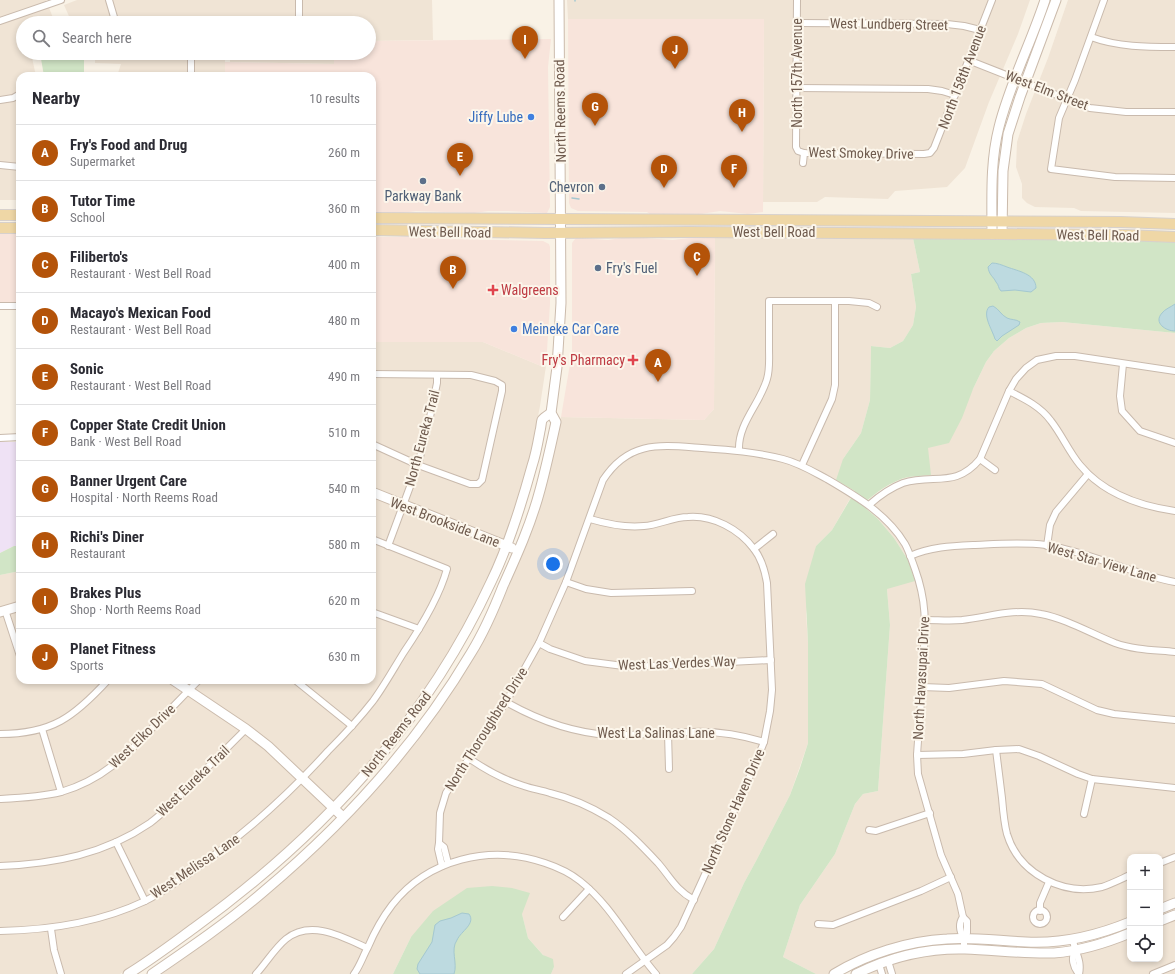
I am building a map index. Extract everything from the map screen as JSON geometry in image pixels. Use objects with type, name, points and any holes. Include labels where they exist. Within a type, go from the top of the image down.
[{"type":"main road","name":"North Reems Road","points":[[152,974],[206,937],[263,892],[318,844],[394,763],[431,715],[472,652],[495,606],[519,551],[540,491],[556,422],[551,413],[557,368],[561,318],[559,0]]},
{"type":"main road","points":[[997,234],[994,154],[1004,108],[1045,0]]},
{"type":"main road","points":[[997,221],[1007,142],[1013,116],[1056,0]]},
{"type":"main road","points":[[0,215],[16,215]]},
{"type":"main road","name":"West Bell Road","points":[[376,218],[1135,222],[1175,224]]},
{"type":"main road","points":[[376,226],[394,225],[403,218]]},
{"type":"main road","points":[[407,231],[410,224],[428,224],[439,218]]},
{"type":"main road","points":[[710,219],[710,232]]},
{"type":"main road","points":[[0,228],[16,228]]},
{"type":"main road","name":"West Bell Road","points":[[376,230],[561,233],[710,232],[1126,235],[1175,237]]},
{"type":"main road","name":"North Reems Road","points":[[128,974],[153,958],[228,904],[270,869],[358,782],[401,732],[434,686],[462,641],[492,581],[515,523],[530,476],[542,420],[551,413]]},
{"type":"main road","name":"West Brookside Lane","points":[[376,494],[403,506],[519,551]]},
{"type":"main road","points":[[2,611],[16,607]]},
{"type":"main road","points":[[179,684],[246,729],[268,746],[343,817]]},
{"type":"main road","points":[[1163,908],[1175,903]]},
{"type":"main road","points":[[1163,920],[1175,914]]},
{"type":"main road","points":[[834,974],[862,959],[892,949],[924,941],[948,939],[1028,942],[1073,940],[1097,934],[1127,923]]},
{"type":"main road","points":[[856,974],[888,961],[926,952],[964,949],[1040,953],[1075,950],[1102,943],[1127,934]]},
{"type":"street","points":[[0,21],[61,0]]},
{"type":"street","points":[[109,0],[114,16]]},
{"type":"street","points":[[299,0],[299,16]]},
{"type":"street","name":"North 157th Avenue","points":[[796,147],[797,0]]},
{"type":"street","name":"North 158th Avenue","points":[[930,153],[934,148],[992,0]]},
{"type":"street","points":[[1104,0],[1059,118],[1051,169],[1115,177],[1175,178]]},
{"type":"street","name":"West Lundberg Street","points":[[797,23],[947,24],[980,30]]},
{"type":"street","points":[[1091,37],[1105,42],[1134,47],[1175,47]]},
{"type":"street","points":[[191,60],[191,72]]},
{"type":"street","name":"West Elm Street","points":[[968,60],[1090,108],[1126,112],[1175,112]]},
{"type":"street","points":[[796,88],[928,89],[954,95]]},
{"type":"street","points":[[0,100],[16,96]]},
{"type":"street","name":"West Smokey Drive","points":[[796,147],[798,151],[804,153],[930,153]]},
{"type":"street","points":[[803,163],[804,153]]},
{"type":"street","points":[[0,164],[16,166]]},
{"type":"street","points":[[739,450],[741,430],[764,388],[768,377],[769,301],[835,301],[869,303],[877,307]]},
{"type":"street","points":[[802,466],[832,399],[835,385],[835,301]]},
{"type":"street","points":[[0,306],[16,306]]},
{"type":"street","points":[[869,506],[886,491],[898,485],[912,481],[952,478],[973,467],[980,459],[1009,391],[1016,379],[1026,368],[1037,360],[1056,356],[1075,356],[1175,371]]},
{"type":"street","points":[[1123,364],[1120,396],[1122,411],[1140,431],[1175,443]]},
{"type":"street","points":[[376,374],[471,375],[495,381],[502,385],[502,392],[491,444],[482,480],[478,484],[470,484],[418,465],[376,446]]},
{"type":"street","name":"North Eureka Trail","points":[[388,546],[418,465],[430,417],[437,383],[437,375]]},
{"type":"street","points":[[1009,391],[1026,399],[1048,417],[1073,456],[1088,474],[1108,489],[1150,506],[1175,511]]},
{"type":"street","points":[[0,438],[16,437]]},
{"type":"street","name":"North Havasupai Drive","points":[[634,451],[652,446],[666,445],[739,450],[771,456],[802,466],[838,486],[869,506],[881,516],[905,544],[923,593],[926,620],[917,755],[918,774],[941,855],[958,894],[963,917],[960,921],[960,932],[964,939],[964,949]]},
{"type":"street","name":"North Thoroughbred Drive","points":[[445,864],[444,847],[439,843],[439,823],[442,803],[452,782],[470,759],[506,702],[539,643],[566,582],[603,480],[610,470],[634,451]]},
{"type":"street","points":[[980,459],[995,470]]},
{"type":"street","points":[[1047,546],[1050,525],[1056,512],[1088,474]]},
{"type":"street","name":"North Stone Haven Drive","points":[[590,519],[608,524],[644,526],[688,516],[705,517],[732,528],[754,549],[765,574],[772,690],[770,711],[764,742],[681,927],[667,945],[626,974]]},
{"type":"street","points":[[754,549],[773,534]]},
{"type":"street","points":[[376,541],[388,546]]},
{"type":"street","name":"West Star View Lane","points":[[910,556],[941,547],[1009,543],[1030,544],[1069,550],[1175,582]]},
{"type":"street","name":"West Melissa Lane","points":[[0,931],[51,929],[93,920],[145,901],[179,881],[223,849],[251,827],[302,779],[352,726],[373,701],[419,629],[443,581],[447,569],[388,546]]},
{"type":"street","points":[[566,582],[586,589],[611,593],[692,591]]},
{"type":"street","points":[[2,611],[16,646]]},
{"type":"street","points":[[926,620],[962,620],[1006,612],[1040,614],[1066,621],[1135,649],[1175,652]]},
{"type":"street","points":[[376,613],[419,629]]},
{"type":"street","name":"West Las Verdes Way","points":[[539,643],[556,651],[585,661],[631,667],[771,660]]},
{"type":"street","points":[[922,687],[949,688],[1004,681],[1042,684],[1098,710],[1114,714],[1175,720]]},
{"type":"street","points":[[0,734],[18,734],[42,729],[64,720],[88,702],[104,684]]},
{"type":"street","name":"West Elko Drive","points":[[0,799],[34,797],[61,792],[88,781],[106,771],[124,756],[195,684]]},
{"type":"street","points":[[300,684],[352,726]]},
{"type":"street","name":"West La Salinas Lane","points":[[506,702],[541,720],[576,730],[610,735],[692,732],[715,733],[750,738],[764,742]]},
{"type":"street","points":[[42,729],[61,792]]},
{"type":"street","name":"West Eureka Trail","points":[[0,866],[53,862],[84,854],[116,842],[150,823],[169,807],[246,729]]},
{"type":"street","points":[[668,733],[669,769]]},
{"type":"street","points":[[917,755],[963,754],[1019,749],[1092,779],[1175,788]]},
{"type":"street","points":[[996,750],[1004,817],[1009,839],[1014,850],[1026,866],[1049,882],[1069,888],[1101,887],[1127,876]]},
{"type":"street","points":[[470,759],[483,768],[503,778],[524,786],[567,798],[588,807],[609,819],[638,841],[673,884],[683,894],[694,900]]},
{"type":"street","points":[[1084,814],[1092,779]]},
{"type":"street","points":[[869,830],[876,831],[930,814]]},
{"type":"street","points":[[116,842],[145,901]]},
{"type":"street","points":[[354,974],[362,961],[378,926],[392,904],[419,879],[445,864],[477,855],[519,855],[544,862],[579,880],[601,901],[656,974]]},
{"type":"street","points":[[1163,862],[1175,857]]},
{"type":"street","points":[[818,924],[833,924],[921,891],[951,877]]},
{"type":"street","points":[[1040,911],[1040,903],[1049,882]]},
{"type":"street","points":[[563,917],[589,889]]},
{"type":"street","points":[[51,929],[54,950],[61,974]]},
{"type":"street","points":[[256,974],[287,938],[298,932],[315,930],[326,931],[367,948]]},
{"type":"street","points":[[1073,940],[1075,950],[1072,955],[1074,969],[1079,974]]},
{"type":"street","points":[[888,961],[892,974]]},
{"type":"street","points":[[879,964],[882,974]]},
{"type":"street","points":[[1154,974],[1175,966]]},
{"type":"shaded area","points":[[0,0],[46,0],[52,16],[16,16],[16,60],[33,60],[35,72],[16,72],[16,200],[0,200]]},
{"type":"shaded area","points":[[77,0],[432,0],[433,40],[376,41],[376,16],[69,16],[64,5]]},
{"type":"shaded area","points":[[567,0],[1030,0],[1018,34],[989,102],[965,168],[947,187],[895,191],[888,199],[825,197],[817,202],[763,202],[764,19],[568,19]]},
{"type":"shaded area","points":[[1068,0],[1175,0],[1175,213],[1081,211],[1074,208],[1035,207],[1027,203],[1022,198],[1022,184],[1016,167],[1017,142]]},
{"type":"shaded area","points":[[568,19],[764,19],[763,212],[748,214],[720,211],[701,214],[650,214],[647,212],[578,211],[571,208],[569,203]]},
{"type":"shaded area","points":[[551,39],[548,67],[550,207],[547,213],[508,211],[474,213],[416,211],[402,213],[376,213],[376,72],[225,72],[225,62],[334,64],[334,60],[376,60],[376,41]]},
{"type":"shaded area","points":[[95,60],[225,60],[225,72],[118,72],[121,64],[95,63]]},
{"type":"shaded area","points":[[230,60],[334,60],[334,64],[230,62]]},
{"type":"shaded area","points":[[0,233],[16,233],[16,305],[0,304]]},
{"type":"shaded area","points":[[419,235],[443,239],[543,241],[549,244],[550,304],[546,366],[541,366],[483,342],[376,342],[376,237]]},
{"type":"shaded area","points":[[628,237],[673,240],[715,237],[714,409],[704,420],[561,417],[572,352],[572,243],[575,239],[579,238],[608,240]]},
{"type":"shaded area","points":[[715,237],[913,238],[920,272],[911,274],[916,307],[913,325],[903,341],[890,348],[871,346],[870,400],[861,433],[843,459],[855,490],[832,530],[816,546],[806,614],[808,643],[808,743],[790,795],[744,883],[714,949],[692,974],[551,974],[554,967],[528,938],[522,914],[411,937],[393,974],[162,974],[214,937],[259,902],[308,859],[354,814],[417,742],[461,678],[494,621],[520,559],[553,455],[561,417],[704,420],[714,409]]},
{"type":"shaded area","points":[[1062,322],[1175,333],[1175,900],[1163,905],[1163,854],[1127,854],[1127,920],[1096,932],[1036,940],[951,936],[853,960],[828,974],[816,974],[783,957],[800,905],[835,854],[855,804],[863,794],[878,791],[890,625],[887,589],[908,560],[894,538],[878,519],[862,505],[895,482],[908,477],[921,476],[928,448],[973,389],[986,362],[994,351],[1009,338],[1026,328],[1041,323]]},
{"type":"shaded area","points":[[376,342],[483,342],[541,366],[546,366],[531,452],[507,533],[474,609],[416,707],[337,801],[302,834],[256,875],[207,915],[120,974],[0,974],[0,575],[16,572],[16,684],[376,684]]},
{"type":"shaded area","points":[[0,442],[16,442],[16,546],[0,553]]},
{"type":"shaded area","points":[[1175,918],[1175,974],[864,974],[897,961],[942,953],[967,952],[1019,956],[1127,937],[1127,962],[1163,962],[1163,923]]},
{"type":"green space","points":[[41,60],[84,60],[84,72],[43,72]]},
{"type":"green space","points":[[913,238],[1139,240],[1175,242],[1175,333],[1062,322],[1041,323],[1026,328],[1009,338],[994,351],[986,362],[973,389],[962,418],[949,443],[928,448],[931,475],[908,477],[895,481],[862,505],[878,519],[894,538],[908,560],[915,581],[887,589],[890,625],[878,791],[863,794],[855,804],[835,854],[800,905],[783,957],[816,974],[692,974],[714,949],[744,883],[790,795],[808,743],[808,643],[805,584],[816,546],[832,530],[855,491],[836,480],[843,459],[861,433],[870,400],[871,346],[890,348],[903,341],[913,325],[916,307],[911,274],[920,272]]},
{"type":"green space","points":[[16,546],[16,572],[0,575],[0,553]]},
{"type":"green space","points":[[492,886],[512,888],[530,893],[522,914],[528,938],[543,955],[553,959],[554,967],[551,974],[393,974],[411,937],[433,911],[467,888]]},
{"type":"water","points":[[992,263],[1000,264],[1030,276],[1035,283],[1036,288],[1031,292],[1015,290],[1001,291],[990,274],[988,267]]},
{"type":"water","points":[[1175,304],[1175,331],[1171,331],[1162,326],[1159,320],[1166,309]]},
{"type":"water","points":[[993,306],[1007,318],[1020,322],[1019,325],[997,341],[987,318],[987,310],[989,307]]},
{"type":"water","points":[[462,913],[469,914],[471,921],[455,944],[454,974],[420,974],[417,969],[418,964],[432,942],[435,925],[440,921]]},
{"type":"waterway","points":[[572,198],[579,199]]},
{"type":"place","name":"Brakes Plus","points":[[525,59]]},
{"type":"place","name":"Planet Fitness","points":[[675,69]]},
{"type":"place","name":"Jiffy Lube","points":[[531,117]]},
{"type":"place","name":"Banner Urgent Care","points":[[595,126]]},
{"type":"place","name":"Richi's Diner","points":[[742,132]]},
{"type":"place","name":"Sonic","points":[[460,176]]},
{"type":"place","name":"Parkway Bank","points":[[423,181]]},
{"type":"place","name":"Chevron","points":[[602,187]]},
{"type":"place","name":"Macayo's Mexican Food","points":[[664,188]]},
{"type":"place","name":"Copper State Credit Union","points":[[734,188]]},
{"type":"place","name":"Fry's Fuel","points":[[598,268]]},
{"type":"place","name":"Filiberto's","points":[[697,276]]},
{"type":"place","name":"Tutor Time","points":[[453,289]]},
{"type":"place","name":"Walgreens","points":[[493,290]]},
{"type":"place","name":"Meineke Car Care","points":[[514,329]]},
{"type":"place","name":"Fry's Pharmacy","points":[[633,360]]},
{"type":"place","name":"Fry's Food and Drug","points":[[658,382]]}]
